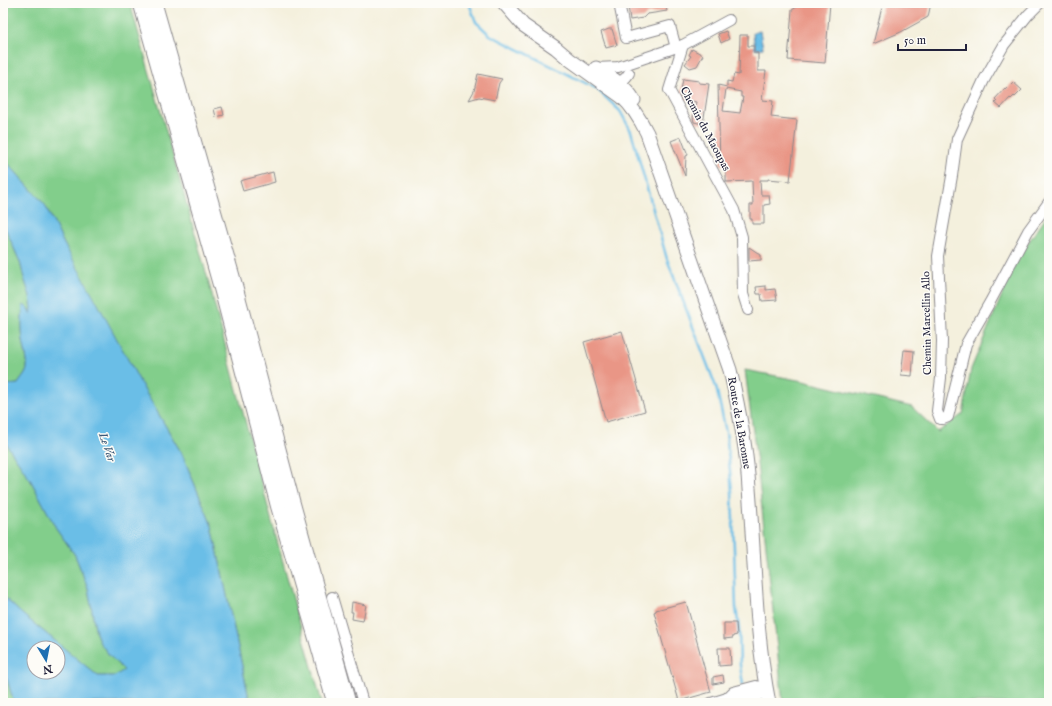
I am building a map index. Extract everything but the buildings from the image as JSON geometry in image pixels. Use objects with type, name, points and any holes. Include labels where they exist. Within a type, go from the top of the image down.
[{"type":"highway","points":[[141,3],[222,290],[279,508],[335,703]]},
{"type":"highway","points":[[154,3],[233,280],[292,502],[348,703]]},
{"type":"main road","name":"Route de la Baronne","points":[[504,3],[524,25],[570,59],[617,81],[631,95],[640,109],[647,133]]},
{"type":"main road","name":"Route de la Baronne","points":[[617,81],[629,103],[641,120],[647,133],[730,370],[744,444],[749,488],[753,564],[762,665],[769,703]]},
{"type":"street","points":[[619,3],[626,38],[670,26],[679,46]]},
{"type":"street","name":"Chemin Marcellin Allo","points":[[1040,3],[1028,15],[1004,45],[984,80],[957,139],[938,256],[942,341],[941,378],[936,411],[940,419],[943,420],[948,417],[966,344],[1028,231],[1049,202]]},
{"type":"street","points":[[617,81],[639,60],[679,46],[729,20]]},
{"type":"street","name":"Chemin du Maoupas","points":[[679,46],[670,90],[734,210],[742,237],[743,294],[748,310]]},
{"type":"street","points":[[591,69],[617,81],[624,79],[639,60]]},
{"type":"street","points":[[629,73],[631,95]]},
{"type":"street","points":[[332,597],[363,703]]},
{"type":"street","points":[[711,703],[727,698],[734,692],[756,686],[766,689]]},
{"type":"green space","points":[[3,3],[130,3],[207,276],[273,526],[322,703],[250,703],[212,526],[182,454],[145,391],[64,244],[45,205],[3,158]]},
{"type":"green space","points":[[1049,212],[1049,703],[783,703],[757,463],[745,370],[803,381],[912,407],[938,432],[963,414],[971,369],[1017,259]]},
{"type":"green space","points":[[3,223],[20,262],[32,308],[31,315],[23,305],[22,331],[27,370],[18,384],[4,386],[3,385]]},
{"type":"green space","points":[[3,439],[31,481],[56,528],[75,555],[88,588],[96,633],[100,643],[125,671],[115,676],[98,676],[66,650],[66,640],[54,640],[3,596]]},
{"type":"green space","points":[[3,671],[7,679],[14,703],[3,703]]},
{"type":"water","points":[[760,31],[763,48],[755,49],[753,33]]},
{"type":"water","name":"Le Var","points":[[3,158],[45,205],[64,244],[145,391],[182,454],[212,526],[250,703],[14,703],[3,671],[3,596],[54,640],[26,640],[26,680],[66,680],[66,650],[98,676],[115,676],[124,670],[100,643],[96,633],[88,588],[75,555],[56,528],[31,481],[3,439],[3,385],[18,384],[27,368],[22,331],[23,305],[27,307],[31,314],[32,308],[20,262],[3,223]]},
{"type":"waterway","points":[[469,3],[476,22],[490,35],[597,89],[620,111],[631,131],[667,259],[716,387],[726,432],[732,491],[736,608],[743,685]]}]
